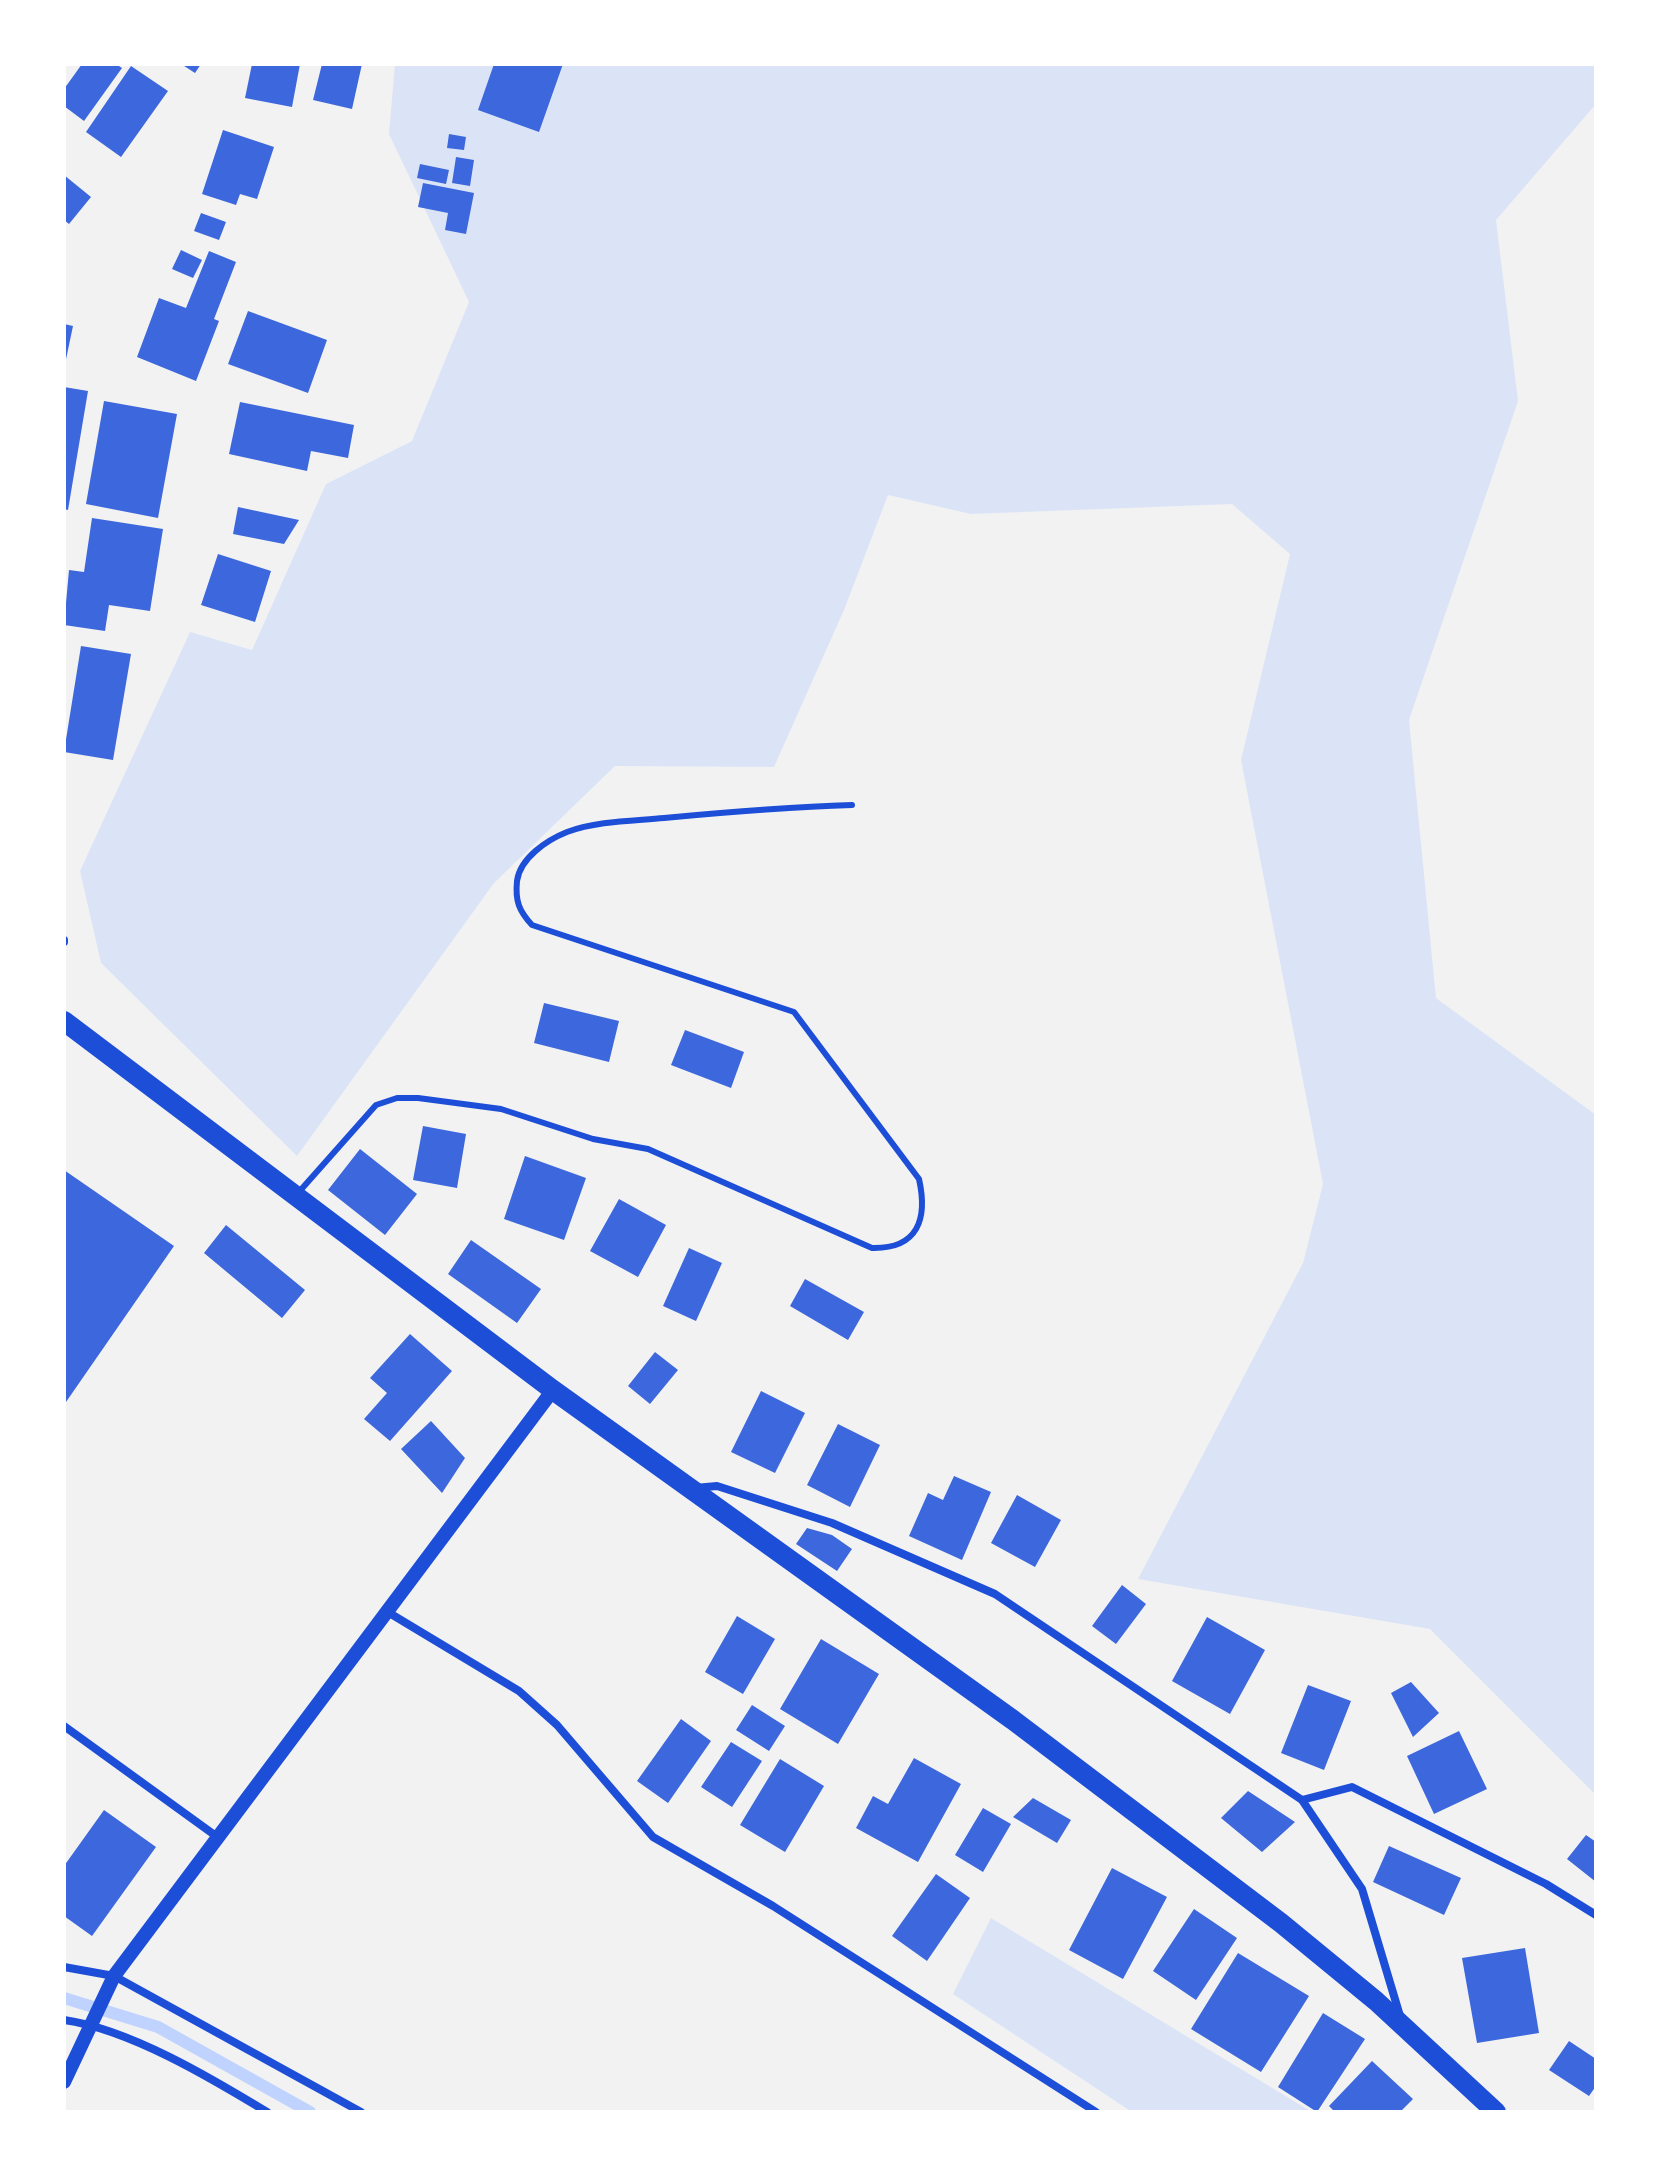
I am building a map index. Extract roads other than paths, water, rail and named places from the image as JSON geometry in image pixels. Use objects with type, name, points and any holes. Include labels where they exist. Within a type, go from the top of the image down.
[{"type":"main road","points":[[64,1021],[553,1390],[1013,1720],[1281,1923],[1403,2026],[1496,2112]]},
{"type":"street","points":[[64,2082],[114,1976],[553,1390]]},
{"type":"street","points":[[690,1489],[717,1486],[832,1523],[995,1594],[1302,1800],[1362,1889],[1403,2026]]},
{"type":"street","points":[[386,1611],[519,1691],[557,1725],[653,1837],[773,1906],[1096,2112]]},
{"type":"street","points":[[64,1726],[216,1836]]},
{"type":"street","points":[[1302,1800],[1352,1787],[1546,1884],[1596,1915]]},
{"type":"street","points":[[64,1967],[114,1976],[361,2112]]},
{"type":"street","points":[[64,2020],[91,2024],[211,2078],[267,2112]]},
{"type":"lane","points":[[295,1196],[376,1105],[397,1098],[418,1098],[501,1109],[593,1139],[648,1149],[872,1248],[891,1249],[909,1238],[920,1222],[925,1203],[919,1179],[794,1012],[532,925],[519,912],[516,895],[517,877],[526,861],[543,844],[567,832],[600,824],[756,809],[852,805]]},
{"type":"waterway","points":[[64,1998],[158,2027],[310,2112]]}]
